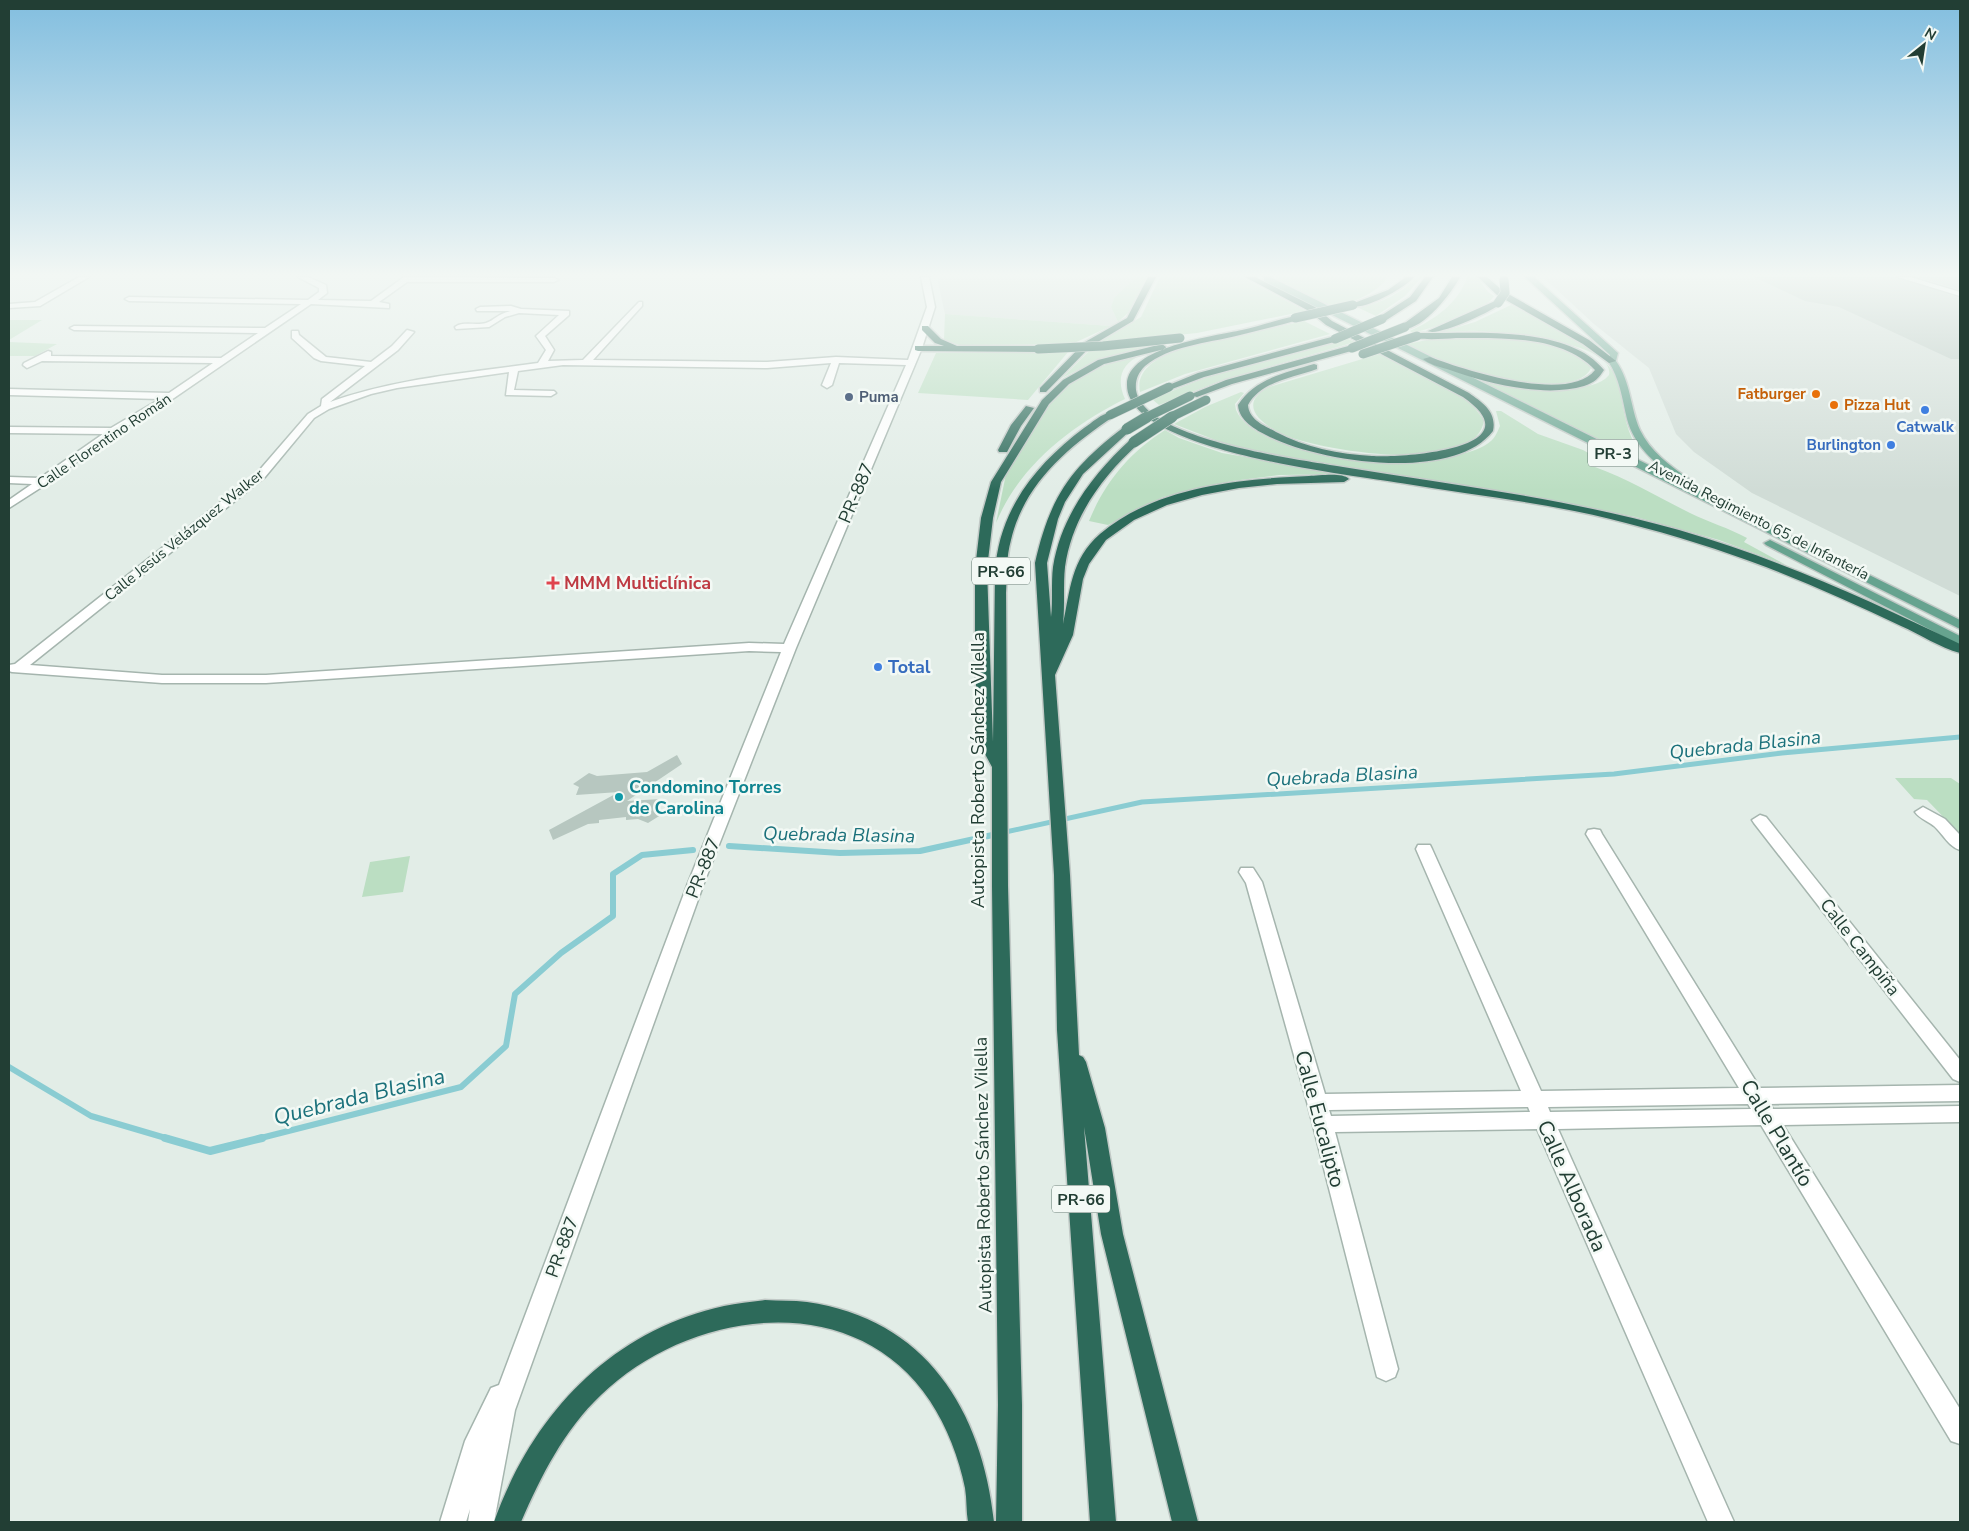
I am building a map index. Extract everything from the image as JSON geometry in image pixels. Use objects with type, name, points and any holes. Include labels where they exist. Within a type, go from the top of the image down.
[{"type":"highway","points":[[1019,348],[1034,349]]},
{"type":"highway","points":[[915,356],[1047,348]]},
{"type":"highway","points":[[1002,770],[985,740],[980,568],[987,518],[1000,457],[1008,439],[1034,400],[1084,348]]},
{"type":"highway","points":[[996,482],[1045,402],[1073,377],[1092,366],[1129,354],[1159,348]]},
{"type":"highway","points":[[1178,348],[1162,353],[1136,370],[1130,387],[1132,395],[1141,407],[1161,422],[1182,433],[1247,454],[1475,491],[1629,519],[1708,541],[1801,576],[1960,649]]},
{"type":"highway","name":"Autopista Roberto Sánchez Vilella","points":[[1009,1522],[1010,1405],[1000,886],[1002,770],[1000,593],[1002,556],[1010,521],[1028,488],[1043,469],[1078,436],[1110,415],[1201,375],[1300,348]]},
{"type":"highway","name":"PR-66","points":[[1103,1522],[1067,1030],[1062,875],[1041,562],[1048,526],[1070,482],[1088,461],[1128,429],[1154,413],[1229,382],[1350,348]]},
{"type":"highway","points":[[1314,367],[1264,386],[1250,394],[1243,405],[1246,416],[1259,427],[1281,439],[1315,450],[1364,458],[1402,459],[1443,455],[1474,444],[1488,431],[1490,417],[1486,411],[1472,400],[1376,348]]},
{"type":"highway","points":[[1049,675],[1059,600],[1060,564],[1069,532],[1090,489],[1105,469],[1134,442],[1162,422],[1206,400],[1253,383],[1380,348]]},
{"type":"highway","points":[[1426,359],[1485,378],[1534,386],[1577,385],[1597,376],[1600,370],[1592,359],[1564,348]]},
{"type":"highway","points":[[1595,348],[1612,361]]},
{"type":"highway","points":[[1049,675],[1068,630],[1074,590],[1083,563],[1098,544],[1112,531],[1150,509],[1209,490],[1250,483],[1298,479],[1354,480],[1475,491]]},
{"type":"highway","points":[[1067,1030],[1095,1128],[1112,1234],[1185,1522]]},
{"type":"highway","points":[[507,1522],[546,1442],[586,1393],[610,1371],[666,1336],[689,1326],[716,1317],[776,1309],[808,1312],[841,1320],[869,1332],[892,1346],[918,1368],[940,1394],[970,1457],[978,1486],[981,1522]]},
{"type":"main road","name":"Avenida Regimiento 65 de Infantería","points":[[1389,348],[1960,641]]},
{"type":"main road","name":"Avenida Regimiento 65 de Infantería","points":[[1405,348],[1960,625]]},
{"type":"main road","points":[[1608,348],[1615,355],[1612,361],[1624,380],[1632,420],[1645,445],[1668,469],[1719,506]]},
{"type":"street","name":"Calle Florentino Román","points":[[9,505],[113,431],[171,396],[242,348]]},
{"type":"street","points":[[309,348],[324,359],[370,364]]},
{"type":"street","points":[[326,407],[325,400],[370,364],[394,348]]},
{"type":"street","points":[[542,364],[550,350],[549,348]]},
{"type":"street","points":[[586,362],[599,348]]},
{"type":"street","name":"PR-887","points":[[481,1522],[503,1410],[696,883],[789,648],[918,348]]},
{"type":"street","points":[[27,365],[44,356],[222,362]]},
{"type":"street","name":"Calle Jesús Velázquez Walker","points":[[13,668],[261,475],[311,416],[326,407],[368,392],[397,385],[514,370],[542,364],[586,362],[767,365],[915,356]]},
{"type":"street","points":[[827,385],[836,360]]},
{"type":"street","points":[[514,370],[509,393],[551,393]]},
{"type":"street","points":[[9,392],[171,396]]},
{"type":"street","points":[[9,430],[113,431]]},
{"type":"street","points":[[9,480],[44,481]]},
{"type":"street","points":[[13,668],[162,679],[266,679],[749,647],[789,648]]},
{"type":"street","points":[[1923,812],[1938,822],[1960,845]]},
{"type":"street","name":"Calle Campiña","points":[[1760,820],[1960,1074]]},
{"type":"street","name":"Calle Plantío","points":[[1594,834],[1960,1432]]},
{"type":"street","name":"Calle Alborada","points":[[1424,849],[1721,1522]]},
{"type":"street","name":"Calle Eucalipto","points":[[1247,872],[1254,882],[1317,1102],[1321,1124],[1386,1369]]},
{"type":"street","points":[[1317,1102],[1960,1093]]},
{"type":"street","points":[[1321,1124],[1960,1114]]},
{"type":"street","name":"PR-887","points":[[453,1522],[478,1441],[524,1351]]},
{"type":"shaded area","points":[[1625,348],[1960,348],[1960,596],[1752,493],[1694,452],[1676,434],[1649,368]]},
{"type":"green space","points":[[9,348],[49,348],[35,356],[9,356]]},
{"type":"green space","points":[[1142,348],[1100,359],[1062,378],[1090,350]]},
{"type":"green space","points":[[1183,348],[1278,348],[1185,374],[1140,392],[1141,378],[1148,367],[1160,358]]},
{"type":"green space","points":[[1313,348],[1333,348],[1220,381],[1159,405],[1152,399],[1210,376]]},
{"type":"green space","points":[[1416,348],[1560,348],[1581,358],[1591,368],[1582,377],[1567,382],[1548,384],[1483,375],[1453,366]]},
{"type":"green space","points":[[1580,348],[1590,348],[1602,358],[1612,370],[1618,383],[1627,423],[1636,446],[1615,451],[1476,380],[1482,379],[1549,388],[1585,387],[1599,382],[1609,375],[1606,364],[1595,354]]},
{"type":"green space","points":[[1068,352],[1028,400],[918,393],[936,353]]},
{"type":"green space","points":[[1379,354],[1470,402],[1484,420],[1475,438],[1454,449],[1426,454],[1394,455],[1359,452],[1327,447],[1282,434],[1266,424],[1255,413],[1254,400],[1259,393],[1269,387]]},
{"type":"green space","points":[[1142,355],[1129,362],[1122,372],[1121,385],[1125,399],[1086,421],[1049,449],[1018,483],[996,523],[1006,474],[1054,398],[1074,381],[1091,371],[1118,360]]},
{"type":"green space","points":[[1241,392],[1244,393],[1235,404],[1236,410],[1251,428],[1279,442],[1314,452],[1354,458],[1395,460],[1433,458],[1465,453],[1487,444],[1493,438],[1500,426],[1496,411],[1501,411],[1538,434],[1583,450],[1606,463],[1594,465],[1595,467],[1747,538],[1744,542],[1786,565],[1719,540],[1636,517],[1545,499],[1276,456],[1223,443],[1174,424],[1205,407]]},
{"type":"green space","points":[[1165,430],[1179,438],[1222,453],[1345,474],[1279,475],[1232,481],[1163,497],[1108,525],[1089,521],[1111,481],[1129,459],[1140,448]]},
{"type":"green space","points":[[1895,778],[1951,778],[1960,784],[1960,834],[1927,800],[1914,799]]},
{"type":"green space","points":[[410,856],[403,892],[362,897],[370,862]]},
{"type":"building","points":[[1928,348],[1960,348],[1960,359],[1951,359]]},
{"type":"building","name":"Condomino Torres de Carolina","points":[[677,755],[682,764],[627,801],[661,799],[657,808],[664,813],[648,823],[638,819],[626,820],[626,817],[599,820],[599,823],[588,824],[553,840],[549,830],[619,792],[576,795],[579,787],[573,784],[589,773],[597,776],[647,772]]},
{"type":"waterway","name":"Quebrada Blasina","points":[[992,835],[1142,802],[1614,774],[1782,753],[1960,737]]},
{"type":"waterway","name":"Quebrada Blasina","points":[[729,846],[840,853],[920,851],[997,834]]},
{"type":"waterway","name":"Quebrada Blasina","points":[[257,1139],[461,1087],[506,1046],[515,994],[561,953],[613,916],[613,874],[642,855],[693,850]]},
{"type":"waterway","name":"Quebrada Blasina","points":[[9,1067],[91,1116],[169,1139]]},
{"type":"waterway","name":"Quebrada Blasina","points":[[165,1138],[210,1151],[262,1138]]},
{"type":"place","name":"Fatburger","points":[[1816,394]]},
{"type":"place","name":"Puma","points":[[849,397]]},
{"type":"place","name":"Pizza Hut","points":[[1834,405]]},
{"type":"place","name":"Catwalk","points":[[1925,410]]},
{"type":"place","name":"Burlington","points":[[1891,445]]},
{"type":"place","name":"MMM Multiclínica","points":[[553,583]]},
{"type":"place","name":"Total","points":[[878,667]]},
{"type":"place","name":"Condomino Torres de Carolina","points":[[619,797]]}]
